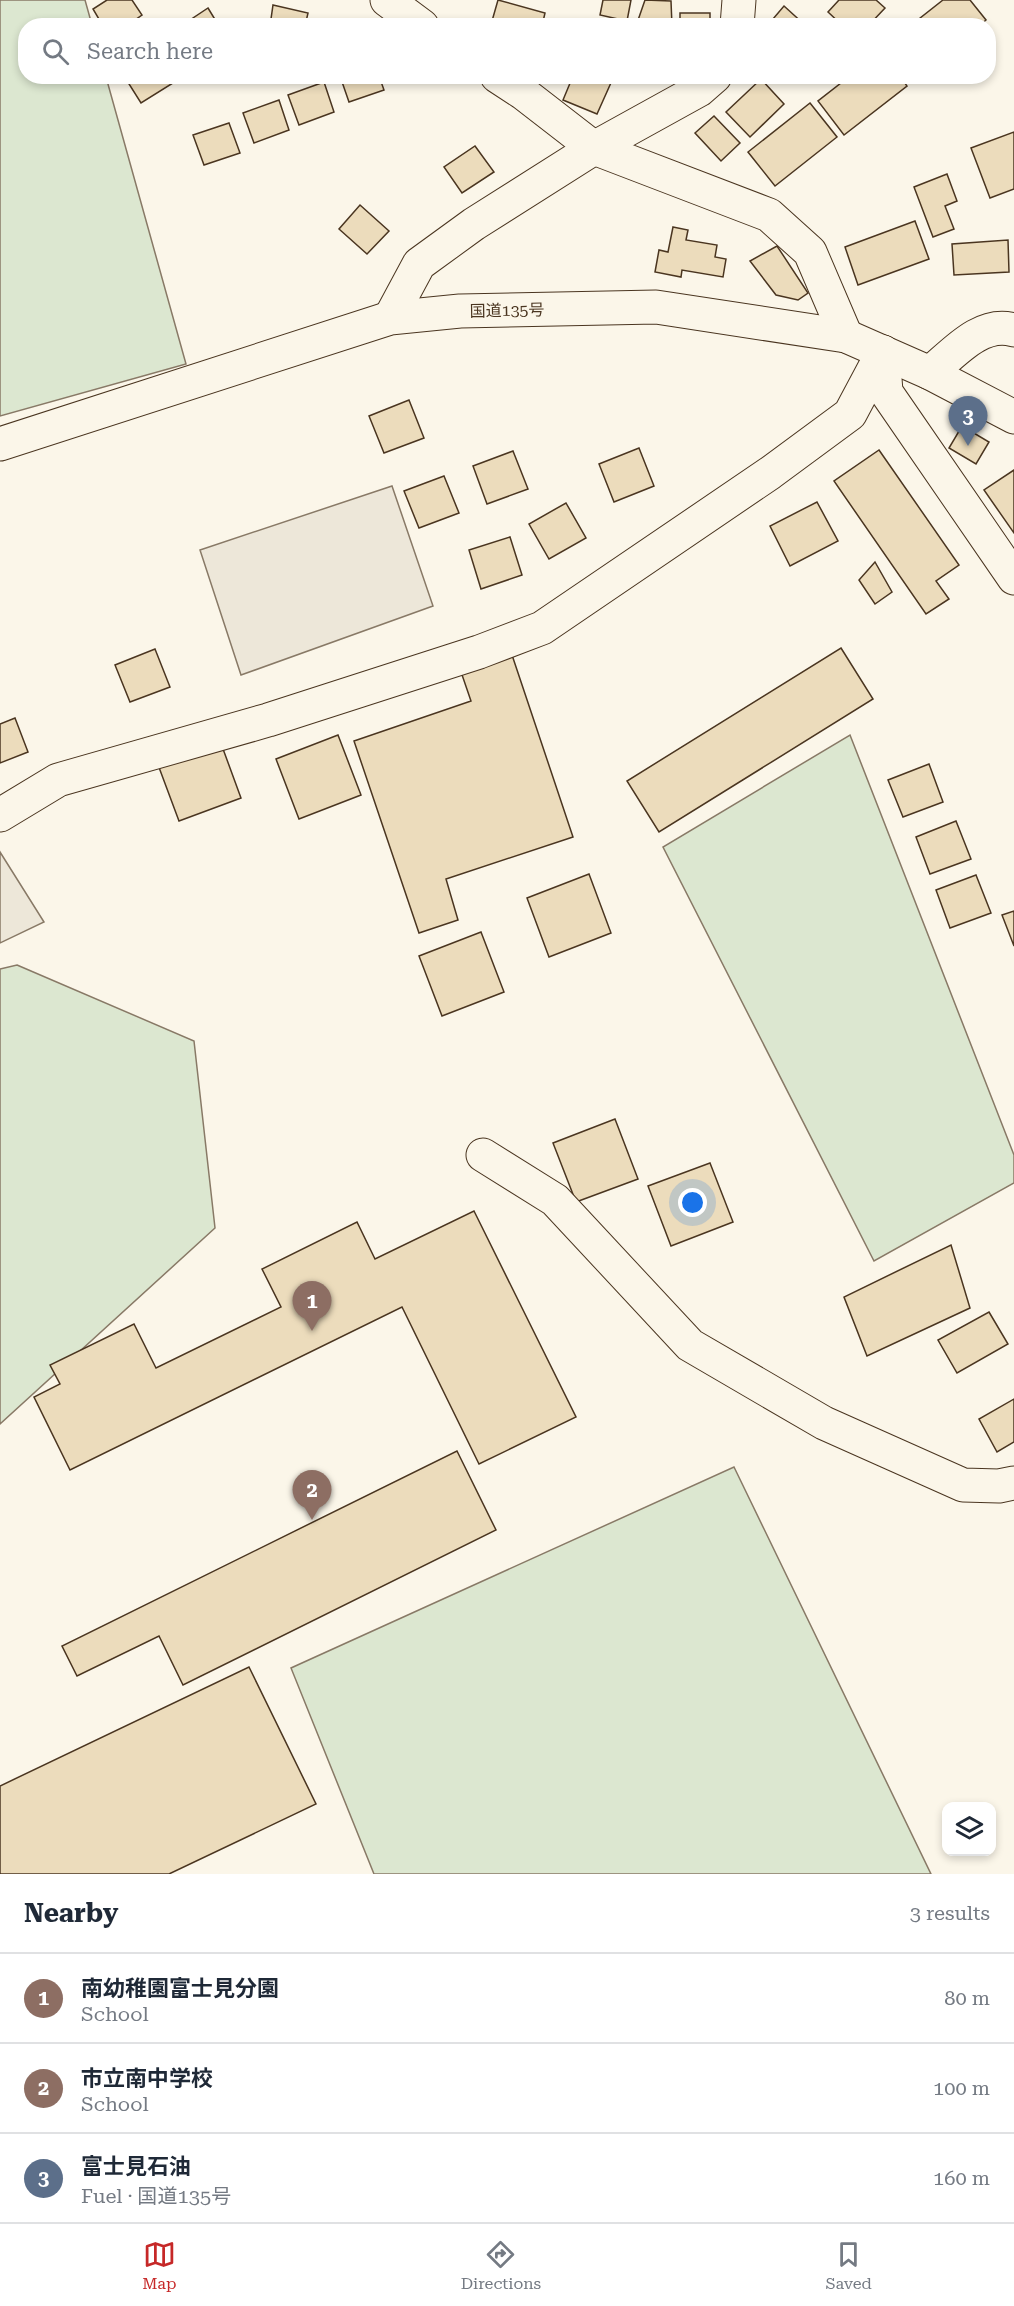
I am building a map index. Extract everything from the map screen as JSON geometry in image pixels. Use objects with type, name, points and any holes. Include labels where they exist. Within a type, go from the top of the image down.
[{"type":"main road","points":[[387,0],[411,18]]},
{"type":"main road","points":[[738,18],[739,0]]},
{"type":"main road","points":[[509,84],[594,148],[770,215],[810,252],[846,336]]},
{"type":"main road","points":[[390,318],[418,264],[474,224],[594,148],[706,84]]},
{"type":"main road","name":"国道135号","points":[[0,444],[390,318],[460,311],[656,307],[846,336],[930,373],[1014,417]]},
{"type":"main road","points":[[930,373],[980,332],[1004,327],[1014,330]]},
{"type":"main road","points":[[883,352],[886,392],[1014,578]]},
{"type":"main road","points":[[0,815],[58,780],[268,720],[479,652],[542,628],[770,473],[850,414],[883,352]]},
{"type":"main road","points":[[483,1155],[555,1200],[690,1345],[824,1423],[963,1485],[999,1486],[1014,1483]]},
{"type":"green space","points":[[0,0],[85,0],[90,18],[18,18],[18,84],[108,84],[186,364],[0,416]]},
{"type":"green space","points":[[850,735],[1014,1155],[1014,1183],[874,1261],[663,847]]},
{"type":"green space","points":[[17,965],[194,1041],[215,1228],[0,1424],[0,969]]},
{"type":"green space","points":[[734,1467],[931,1874],[374,1874],[291,1668]]},
{"type":"shaded area","points":[[392,486],[433,606],[241,675],[200,550]]},
{"type":"shaded area","points":[[0,852],[44,922],[0,943]]},
{"type":"building","points":[[107,0],[132,0],[142,15],[138,18],[98,18],[93,9]]},
{"type":"building","points":[[498,0],[545,13],[544,18],[493,18]]},
{"type":"building","points":[[603,0],[631,0],[628,18],[600,15]]},
{"type":"building","points":[[645,0],[671,1],[672,18],[639,18]]},
{"type":"building","points":[[839,0],[876,0],[885,8],[876,18],[834,18],[828,12]]},
{"type":"building","points":[[943,0],[970,0],[984,18],[920,18]]},
{"type":"building","points":[[273,5],[308,13],[307,18],[271,18]]},
{"type":"building","points":[[784,6],[797,18],[774,18]]},
{"type":"building","points":[[208,8],[214,18],[193,18]]},
{"type":"building","points":[[680,13],[710,13],[710,18],[680,18]]},
{"type":"building","points":[[129,84],[171,84],[141,103]]},
{"type":"building","points":[[325,84],[334,112],[299,125],[288,95]]},
{"type":"building","points":[[343,84],[382,84],[384,90],[349,102]]},
{"type":"building","points":[[570,84],[610,84],[597,114],[563,100]]},
{"type":"building","points":[[756,84],[766,84],[784,104],[750,137],[726,112]]},
{"type":"building","points":[[840,84],[906,84],[907,86],[844,135],[818,101]]},
{"type":"building","points":[[279,100],[289,130],[254,143],[243,113]]},
{"type":"building","points":[[810,103],[837,137],[775,186],[748,152]]},
{"type":"building","points":[[714,116],[740,143],[721,161],[695,133]]},
{"type":"building","points":[[229,123],[240,153],[204,165],[193,135]]},
{"type":"building","points":[[1014,132],[1014,189],[990,198],[971,148]]},
{"type":"building","points":[[475,146],[494,172],[462,193],[444,167]]},
{"type":"building","points":[[947,174],[957,201],[945,206],[954,229],[933,237],[914,187]]},
{"type":"building","points":[[360,205],[389,231],[367,254],[339,229]]},
{"type":"building","points":[[915,221],[929,259],[858,285],[845,247]]},
{"type":"building","points":[[673,227],[688,230],[686,240],[717,245],[715,257],[726,259],[723,277],[682,270],[681,277],[655,272],[659,250],[668,252]]},
{"type":"building","points":[[1008,240],[1009,272],[954,275],[952,244]]},
{"type":"building","points":[[777,246],[808,293],[798,300],[776,295],[750,261]]},
{"type":"building","points":[[409,400],[424,438],[384,453],[369,416]]},
{"type":"building","points":[[962,426],[989,442],[976,464],[949,448]]},
{"type":"building","points":[[639,448],[654,486],[614,502],[599,464]]},
{"type":"building","points":[[879,450],[959,565],[936,581],[949,599],[926,614],[834,481]]},
{"type":"building","points":[[513,451],[528,489],[487,504],[473,466]]},
{"type":"building","points":[[1014,470],[1014,533],[984,490]]},
{"type":"building","points":[[444,476],[459,513],[419,528],[404,491]]},
{"type":"building","points":[[817,502],[838,541],[790,566],[770,526]]},
{"type":"building","points":[[566,503],[586,538],[549,559],[529,524]]},
{"type":"building","points":[[510,537],[522,575],[481,589],[469,550]]},
{"type":"building","points":[[875,562],[892,592],[875,604],[859,580]]},
{"type":"building","points":[[841,648],[873,699],[659,832],[627,781]]},
{"type":"building","points":[[155,649],[170,687],[130,702],[115,665]]},
{"type":"building","points":[[510,649],[573,837],[446,879],[458,920],[419,933],[354,741],[471,701],[459,666]]},
{"type":"building","points":[[15,718],[28,752],[0,763],[0,724]]},
{"type":"building","points":[[338,735],[361,795],[299,819],[276,759]]},
{"type":"building","points":[[219,738],[241,798],[179,821],[157,762]]},
{"type":"building","points":[[929,764],[943,802],[903,817],[888,780]]},
{"type":"building","points":[[956,821],[971,859],[930,874],[916,837]]},
{"type":"building","points":[[589,874],[611,933],[549,957],[527,898]]},
{"type":"building","points":[[976,875],[991,913],[950,928],[936,890]]},
{"type":"building","points":[[1014,911],[1014,946],[1002,915]]},
{"type":"building","points":[[481,932],[504,992],[442,1016],[419,956]]},
{"type":"building","points":[[615,1119],[638,1179],[576,1202],[553,1143]]},
{"type":"building","points":[[710,1163],[733,1222],[671,1246],[648,1186]]},
{"type":"building","points":[[474,1211],[576,1417],[479,1464],[402,1307],[70,1470],[34,1397],[60,1384],[50,1365],[134,1324],[156,1368],[281,1307],[262,1269],[357,1222],[375,1259]]},
{"type":"building","points":[[951,1245],[970,1308],[867,1356],[844,1297]]},
{"type":"building","points":[[989,1312],[1008,1344],[957,1373],[938,1340]]},
{"type":"building","points":[[1014,1399],[1014,1442],[997,1452],[979,1419]]},
{"type":"building","points":[[457,1451],[496,1530],[183,1685],[159,1636],[77,1676],[62,1646]]},
{"type":"building","points":[[249,1667],[316,1804],[169,1874],[0,1874],[0,1786]]},
{"type":"place","name":"富士見石油","points":[[968,446]]},
{"type":"place","name":"南幼稚園富士見分園","points":[[312,1331]]},
{"type":"place","name":"市立南中学校","points":[[312,1520]]}]
